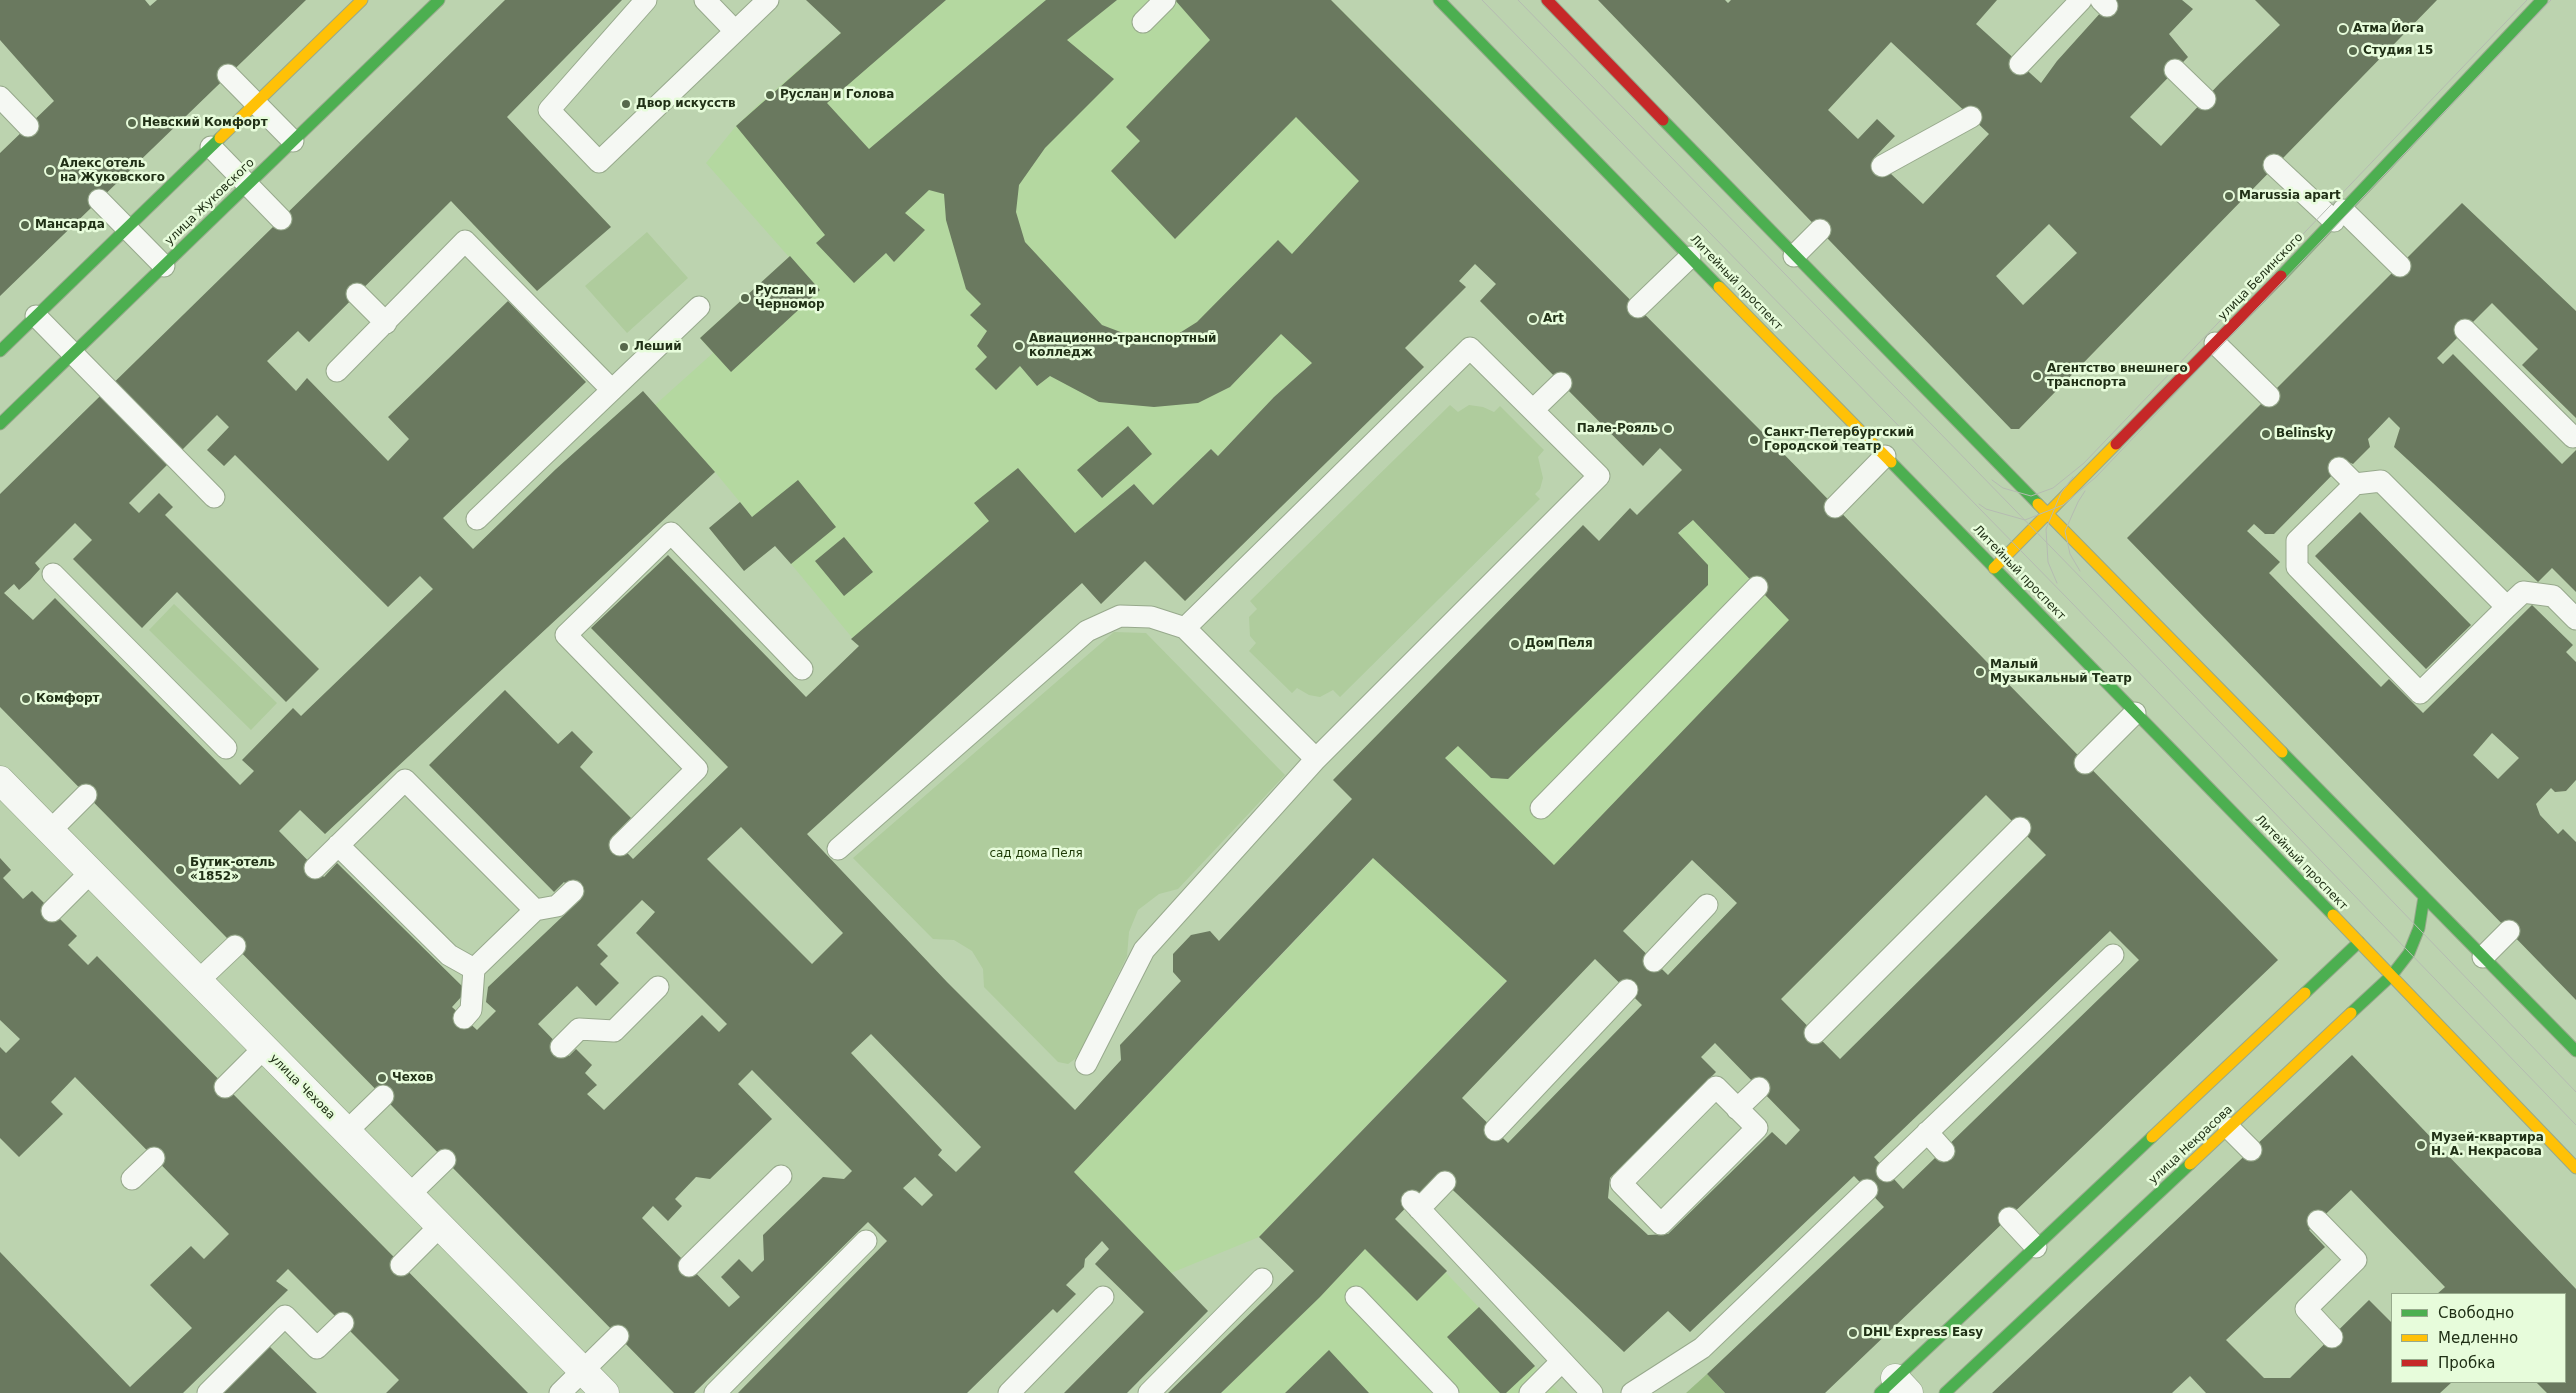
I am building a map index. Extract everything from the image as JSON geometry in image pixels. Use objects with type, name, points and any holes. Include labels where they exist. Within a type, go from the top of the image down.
[{"type":"main road","points":[[0,350],[362,0]]},
{"type":"main road","name":"улица Жуковского","points":[[0,424],[439,0]]},
{"type":"main road","name":"Литейный проспект","points":[[1439,0],[2392,975],[2576,1168]]},
{"type":"main road","points":[[1546,0],[1794,256],[2576,1051]]},
{"type":"main road","name":"улица Белинского","points":[[1994,568],[2338,216],[2542,0]]},
{"type":"main road","name":"улица Некрасова","points":[[1945,1393],[2392,975],[2409,953],[2419,928],[2424,897]]},
{"type":"main road","points":[[1895,1388],[2036,1246],[2359,942]]},
{"type":"street","name":"улица Чехова","points":[[0,780],[605,1393]]},
{"type":"lane","points":[[646,0],[549,110],[599,162],[768,0]]},
{"type":"lane","points":[[705,0],[735,30]]},
{"type":"lane","points":[[1143,22],[1165,0]]},
{"type":"lane","points":[[2020,64],[2081,0]]},
{"type":"lane","points":[[2175,70],[2205,99]]},
{"type":"lane","points":[[228,75],[293,141]]},
{"type":"lane","points":[[0,97],[28,126]]},
{"type":"lane","points":[[1882,166],[1971,117]]},
{"type":"lane","points":[[211,147],[281,219]]},
{"type":"lane","points":[[2274,164],[2400,266]]},
{"type":"lane","points":[[99,200],[164,266]]},
{"type":"lane","points":[[1794,256],[1820,230]]},
{"type":"lane","points":[[338,371],[465,241],[612,390]]},
{"type":"lane","points":[[1638,307],[1690,257]]},
{"type":"lane","points":[[357,294],[386,323]]},
{"type":"lane","points":[[477,519],[699,307]]},
{"type":"lane","points":[[36,316],[214,497]]},
{"type":"lane","points":[[2465,330],[2573,437]]},
{"type":"lane","points":[[2215,343],[2269,396]]},
{"type":"lane","points":[[1086,1064],[1144,950],[1316,759],[1599,476],[1470,348],[1185,628]]},
{"type":"lane","points":[[1533,410],[1561,383]]},
{"type":"lane","points":[[1835,506],[1885,456]]},
{"type":"lane","points":[[2339,468],[2355,484]]},
{"type":"lane","points":[[2507,607],[2381,481],[2355,484],[2297,540],[2297,567],[2420,694],[2523,592],[2553,596],[2576,618]]},
{"type":"lane","points":[[620,845],[697,768],[566,635],[671,533],[802,668]]},
{"type":"lane","points":[[53,574],[174,707],[226,748]]},
{"type":"lane","points":[[1541,808],[1757,587]]},
{"type":"lane","points":[[838,850],[1087,631],[1120,616],[1151,617],[1185,628],[1316,759]]},
{"type":"lane","points":[[2085,763],[2136,713]]},
{"type":"lane","points":[[315,868],[405,780],[535,910]]},
{"type":"lane","points":[[50,831],[86,795]]},
{"type":"lane","points":[[1814,1033],[2020,828]]},
{"type":"lane","points":[[338,845],[449,955],[474,969]]},
{"type":"lane","points":[[52,911],[91,872]]},
{"type":"lane","points":[[464,1018],[471,1010],[474,969],[535,910],[557,906],[573,891]]},
{"type":"lane","points":[[1654,961],[1707,905]]},
{"type":"lane","points":[[2483,956],[2509,931]]},
{"type":"lane","points":[[198,981],[235,946]]},
{"type":"lane","points":[[1887,1171],[2113,955]]},
{"type":"lane","points":[[561,1047],[579,1029],[614,1031],[658,987]]},
{"type":"lane","points":[[1494,1130],[1627,990]]},
{"type":"lane","points":[[225,1086],[264,1048]]},
{"type":"lane","points":[[1716,1087],[1738,1109],[1757,1128],[1661,1224],[1621,1183],[1716,1087]]},
{"type":"lane","points":[[1738,1109],[1759,1088]]},
{"type":"lane","points":[[346,1132],[382,1096]]},
{"type":"lane","points":[[2229,1128],[2251,1150]]},
{"type":"lane","points":[[1927,1132],[1944,1150]]},
{"type":"lane","points":[[132,1179],[154,1158]]},
{"type":"lane","points":[[409,1195],[445,1160]]},
{"type":"lane","points":[[689,1266],[781,1176]]},
{"type":"lane","points":[[1445,1182],[1416,1205],[1592,1393]]},
{"type":"lane","points":[[1632,1393],[1702,1348],[1867,1190]]},
{"type":"lane","points":[[2009,1218],[2036,1246]]},
{"type":"lane","points":[[2318,1221],[2356,1260],[2306,1309],[2332,1337]]},
{"type":"lane","points":[[401,1265],[440,1226]]},
{"type":"lane","points":[[715,1393],[866,1241]]},
{"type":"lane","points":[[1149,1393],[1262,1280]]},
{"type":"lane","points":[[1009,1393],[1103,1297]]},
{"type":"lane","points":[[1356,1297],[1448,1393]]},
{"type":"lane","points":[[208,1393],[285,1316],[317,1348],[343,1323]]},
{"type":"lane","points":[[560,1393],[618,1336]]},
{"type":"lane","points":[[1530,1393],[1562,1361]]},
{"type":"shaded area","name":"Авиационно-транспортный колледж","points":[[879,0],[1331,0],[1515,183],[1274,397],[1218,456],[1211,449],[1153,505],[1134,484],[1075,533],[859,646],[715,472],[655,405],[713,353],[700,338],[789,257],[706,163],[736,126],[761,102]]},
{"type":"shaded area","points":[[1773,443],[1900,573],[1259,1237],[1171,1273],[1074,1172],[1373,859],[1357,843]]},
{"type":"shaded area","points":[[1395,1219],[1560,1393],[1221,1393]]},
{"type":"shaded area","points":[[1707,1374],[1725,1393],[1686,1393]]},
{"type":"green space","points":[[647,232],[688,278],[627,333],[585,286]]},
{"type":"green space","points":[[1450,405],[1458,412],[1469,405],[1483,407],[1494,412],[1500,406],[1544,450],[1538,457],[1543,478],[1540,489],[1535,494],[1540,499],[1340,697],[1333,690],[1320,697],[1309,695],[1297,688],[1292,693],[1249,651],[1256,643],[1250,636],[1249,617],[1257,609],[1250,601]]},
{"type":"green space","points":[[174,604],[277,703],[251,730],[149,630]]},
{"type":"green space","name":"сад дома Пеля","points":[[1114,632],[1146,633],[1285,775],[1178,889],[1159,894],[1138,910],[1129,932],[1127,956],[1081,1051],[1068,1064],[1058,1062],[984,987],[983,969],[972,951],[954,940],[933,939],[853,858]]},
{"type":"building","points":[[0,0],[145,0],[150,6],[157,0],[306,0],[0,296],[0,153],[54,101],[0,40]]},
{"type":"building","points":[[505,0],[622,0],[507,117],[611,227],[537,291],[451,201],[309,342],[298,331],[267,361],[296,391],[307,378],[388,461],[409,439],[388,417],[508,301],[586,382],[443,518],[473,549],[556,469],[643,391],[715,472],[325,834],[300,810],[279,831],[324,877],[337,863],[463,987],[462,996],[452,1007],[477,1030],[496,1011],[486,1002],[488,987],[581,899],[564,882],[554,892],[429,765],[505,690],[558,744],[572,731],[593,752],[580,767],[631,818],[612,837],[633,859],[728,767],[591,628],[668,555],[806,697],[859,646],[851,639],[989,521],[974,503],[1018,468],[1075,533],[1134,484],[1153,505],[1211,449],[1218,456],[1274,397],[1312,363],[1281,334],[1230,387],[1198,403],[1154,407],[1099,402],[1050,376],[1037,386],[1020,366],[996,390],[975,369],[987,357],[977,346],[987,331],[970,315],[981,304],[966,289],[946,220],[944,194],[929,190],[905,213],[925,230],[894,262],[886,253],[854,283],[816,243],[825,235],[736,126],[841,33],[806,0],[946,0],[827,103],[869,149],[1046,0],[1117,0],[1067,40],[1114,79],[1045,148],[1019,185],[1016,212],[1025,242],[1102,325],[1139,339],[1170,339],[1197,322],[1278,240],[1292,254],[1359,181],[1296,117],[1175,239],[1111,171],[1140,141],[1126,127],[1210,40],[1175,0],[1331,0],[1773,443],[2278,960],[1825,1393],[1725,1393],[1707,1374],[1884,1207],[1854,1176],[1690,1332],[1668,1311],[1624,1352],[1437,1175],[1395,1219],[1447,1271],[1417,1301],[1365,1249],[1320,1297],[1221,1393],[1168,1393],[1294,1271],[1259,1237],[1507,981],[1373,858],[1074,1172],[1208,1311],[1127,1393],[1064,1393],[1144,1312],[1095,1264],[1109,1249],[1102,1241],[1085,1259],[1084,1267],[1066,1285],[1076,1294],[1057,1313],[1053,1309],[967,1393],[738,1393],[887,1241],[868,1222],[694,1393],[674,1393],[0,707],[0,494]],"holes":[[[1475,264],[1496,284],[1480,301],[1643,466],[1660,448],[1682,470],[1637,515],[1630,508],[1599,541],[1583,525],[1333,780],[1352,799],[1219,941],[1210,931],[1191,935],[1173,954],[1173,972],[1181,981],[1120,1045],[1121,1060],[1075,1110],[947,982],[807,834],[1082,583],[1101,604],[1145,561],[1185,601],[1424,367],[1405,348],[1466,287],[1459,281]],[[217,415],[229,427],[207,450],[224,466],[235,455],[388,607],[420,576],[433,589],[301,716],[293,708],[242,760],[254,771],[240,785],[55,598],[33,620],[4,593],[14,584],[19,590],[30,580],[40,569],[35,563],[75,523],[92,540],[73,559],[142,628],[177,592],[286,702],[319,669],[165,515],[173,507],[159,493],[139,513],[129,503]],[[1693,520],[1789,620],[1554,865],[1445,758],[1458,746],[1491,778],[1508,779],[1708,585],[1708,565],[1678,533]],[[1986,795],[2046,855],[1840,1059],[1781,999]],[[741,827],[843,933],[812,964],[707,859]],[[1692,860],[1737,903],[1668,975],[1623,931]],[[642,900],[655,912],[636,933],[727,1024],[719,1032],[702,1015],[604,1110],[587,1094],[597,1085],[585,1073],[592,1065],[576,1049],[569,1056],[538,1024],[577,986],[596,1006],[619,983],[600,964],[608,956],[597,945]],[[2110,931],[2139,960],[1903,1189],[1874,1157]],[[1595,959],[1642,1005],[1508,1143],[1462,1098]],[[871,1034],[981,1147],[956,1172],[938,1155],[942,1150],[851,1053]],[[1715,1043],[1800,1130],[1786,1145],[1772,1132],[1668,1234],[1648,1235],[1608,1198],[1610,1178],[1716,1072],[1701,1057]],[[752,1070],[852,1171],[844,1179],[823,1177],[763,1235],[764,1260],[752,1272],[739,1259],[721,1277],[740,1297],[729,1307],[642,1218],[653,1206],[668,1221],[682,1206],[675,1199],[696,1177],[710,1179],[772,1119],[738,1084]],[[915,1177],[933,1195],[922,1206],[903,1188]]]},
{"type":"building","points":[[1598,0],[1725,0],[1728,3],[1731,0],[1997,0],[1976,24],[2041,83],[2057,61],[2112,0],[2182,0],[2193,9],[2169,34],[2188,57],[2130,117],[2161,146],[2220,83],[2280,25],[2255,0],[2437,0],[2019,429],[2011,429]],"holes":[[[1891,42],[1989,134],[1923,204],[1874,158],[1895,136],[1877,119],[1858,139],[1828,110]],[[2049,224],[2077,253],[2023,305],[1996,276]]]},
{"type":"building","points":[[2462,203],[2576,311],[2576,418],[2522,365],[2538,349],[2492,303],[2437,358],[2443,364],[2453,354],[2562,464],[2576,450],[2576,592],[2552,568],[2538,582],[2394,447],[2400,428],[2389,417],[2368,439],[2370,447],[2353,464],[2346,461],[2274,534],[2265,534],[2254,524],[2247,531],[2280,562],[2269,573],[2381,687],[2389,679],[2423,713],[2532,605],[2573,645],[2566,652],[2576,662],[2576,780],[2566,791],[2555,792],[2551,788],[2536,804],[2540,815],[2558,834],[2563,829],[2576,842],[2576,1000],[2127,538]],"holes":[[[2492,733],[2519,758],[2498,779],[2473,755]]]},
{"type":"building","points":[[790,256],[820,290],[731,372],[700,338]]},
{"type":"building","points":[[1128,426],[1152,454],[1102,498],[1077,470]]},
{"type":"building","points":[[798,480],[836,527],[791,564],[775,546],[744,571],[709,528],[740,502],[752,517]]},
{"type":"building","points":[[2360,512],[2471,625],[2426,669],[2315,556]]},
{"type":"building","points":[[844,537],[873,572],[844,596],[815,561]]},
{"type":"building","points":[[0,858],[11,870],[3,878],[23,899],[32,891],[77,936],[68,945],[88,965],[97,956],[528,1393],[386,1393],[399,1380],[288,1269],[276,1281],[288,1290],[183,1393],[0,1393],[0,1252],[130,1387],[192,1328],[150,1285],[191,1246],[204,1259],[229,1234],[75,1077],[51,1102],[63,1114],[19,1157],[0,1138],[0,1047],[6,1053],[20,1039],[0,1020]]},
{"type":"building","points":[[2352,1055],[2576,1289],[2576,1393],[2547,1393],[2537,1383],[2566,1383],[2566,1293],[2438,1293],[2445,1287],[2351,1190],[2309,1230],[2325,1247],[2226,1340],[2264,1378],[2290,1378],[2369,1300],[2391,1322],[2391,1383],[2451,1383],[2440,1393],[2206,1393],[2190,1376],[2172,1393],[1992,1393]]},
{"type":"building","points":[[1479,1307],[1535,1366],[1506,1393],[1500,1393],[1447,1337]]},
{"type":"building","points":[[268,1345],[317,1393],[221,1393]]},
{"type":"building","points":[[1329,1350],[1369,1393],[1285,1393]]},
{"type":"tram line","points":[[1482,0],[2070,601],[2576,1125]]},
{"type":"tram line","points":[[1518,0],[2089,586],[2576,1092]]},
{"type":"tram line","points":[[1992,480],[2003,488],[2031,496],[2053,488],[2084,463],[2527,0]]},
{"type":"tram line","points":[[1979,504],[1986,509],[2025,520],[2063,505],[2096,477],[2551,0]]},
{"type":"tram line","points":[[2057,583],[2048,562],[2046,529],[2061,493],[2073,477]]},
{"type":"tram line","points":[[2080,571],[2070,554],[2065,531],[2085,491]]},
{"type":"traffic: fast","points":[[0,424],[439,0]]},
{"type":"traffic: fast","points":[[1439,0],[1719,287]]},
{"type":"traffic: fast","points":[[2281,276],[2542,0]]},
{"type":"traffic: fast","points":[[1663,120],[2038,504]]},
{"type":"traffic: fast","points":[[0,351],[220,138]]},
{"type":"traffic: fast","points":[[1891,462],[2333,915]]},
{"type":"traffic: fast","points":[[2282,752],[2576,1051]]},
{"type":"traffic: fast","points":[[2351,1013],[2392,975],[2409,953],[2419,928],[2424,897]]},
{"type":"traffic: fast","points":[[2305,993],[2359,942]]},
{"type":"traffic: fast","points":[[1880,1393],[2152,1137]]},
{"type":"traffic: fast","points":[[1945,1393],[2190,1164]]},
{"type":"traffic: slow","points":[[220,138],[362,0]]},
{"type":"traffic: slow","points":[[1719,287],[1891,462]]},
{"type":"traffic: slow","points":[[1994,568],[2116,444]]},
{"type":"traffic: slow","points":[[2038,504],[2282,752]]},
{"type":"traffic: slow","points":[[2333,915],[2576,1168]]},
{"type":"traffic: slow","points":[[2152,1137],[2305,993]]},
{"type":"traffic: slow","points":[[2190,1164],[2351,1013]]},
{"type":"traffic: jam","points":[[1547,0],[1663,120]]},
{"type":"traffic: jam","points":[[2116,444],[2281,276]]},
{"type":"place","name":"Атма Йога","points":[[2343,29]]},
{"type":"place","name":"Студия 15","points":[[2353,51]]},
{"type":"place","name":"Руслан и Голова","points":[[770,95]]},
{"type":"place","name":"Двор искусств","points":[[626,104]]},
{"type":"place","name":"Невский Комфорт","points":[[132,123]]},
{"type":"place","name":"Алекс отель на Жуковского","points":[[50,171]]},
{"type":"place","name":"Marussia apart","points":[[2229,196]]},
{"type":"place","name":"Мансарда","points":[[25,225]]},
{"type":"place","name":"Руслан и Черномор","points":[[745,298]]},
{"type":"place","name":"Art","points":[[1533,319]]},
{"type":"place","name":"Авиационно-транспортный колледж","points":[[1019,346]]},
{"type":"place","name":"Леший","points":[[624,347]]},
{"type":"place","name":"Агентство внешнего транспорта","points":[[2037,376]]},
{"type":"place","name":"Пале-Рояль","points":[[1668,429]]},
{"type":"place","name":"Belinsky","points":[[2266,434]]},
{"type":"place","name":"Санкт-Петербургский Городской театр","points":[[1754,440]]},
{"type":"place","name":"Дом Пеля","points":[[1515,644]]},
{"type":"place","name":"Малый Музыкальный Театр","points":[[1980,672]]},
{"type":"place","name":"Комфорт","points":[[26,699]]},
{"type":"place","name":"Бутик-отель «1852»","points":[[180,870]]},
{"type":"place","name":"Чехов","points":[[382,1078]]},
{"type":"place","name":"Музей-квартира Н. А. Некрасова","points":[[2421,1145]]},
{"type":"place","name":"DHL Express Easy","points":[[1853,1333]]}]
